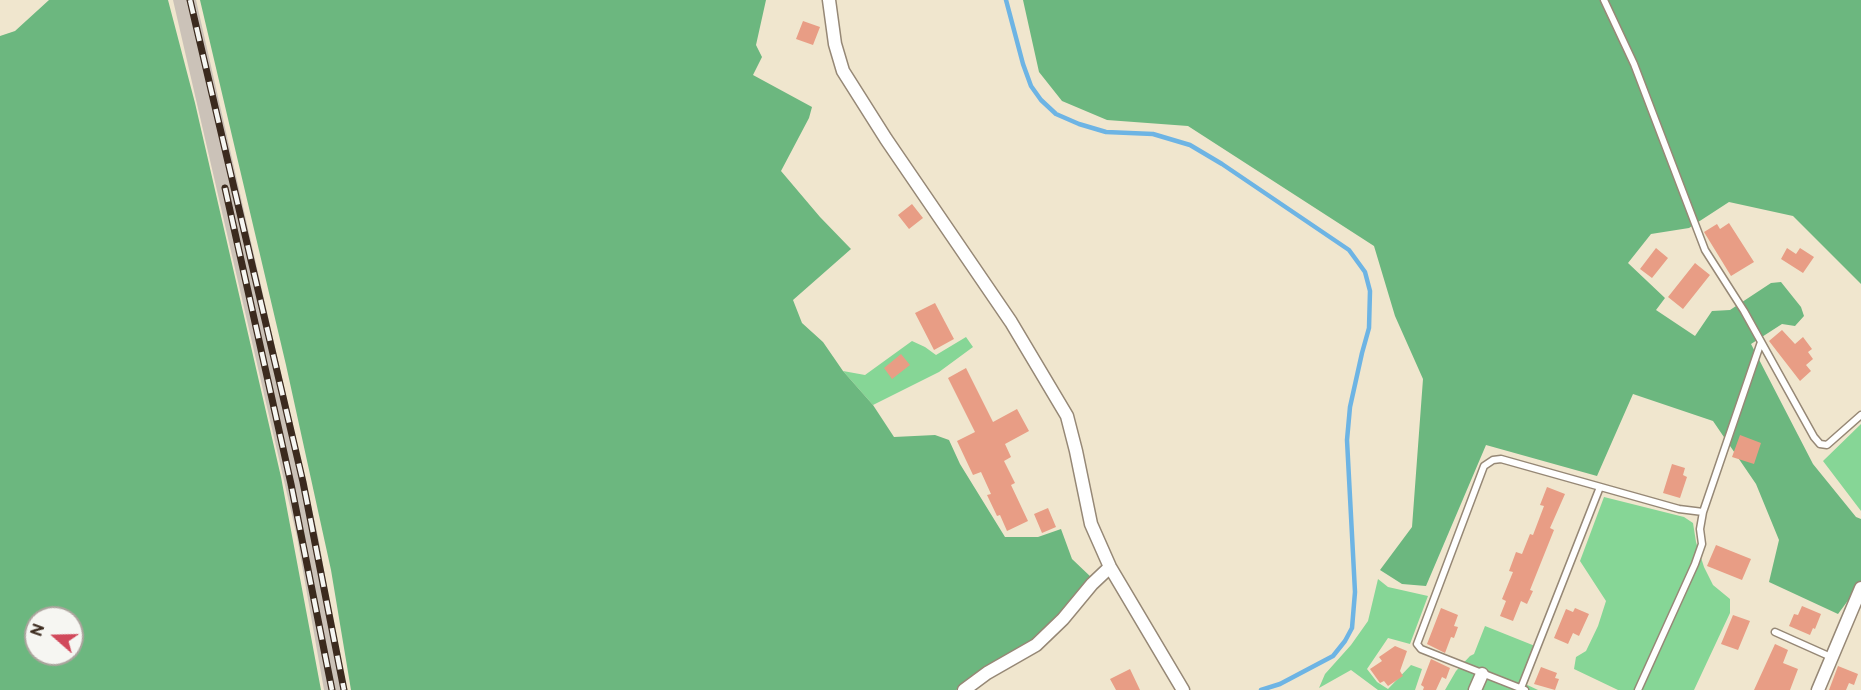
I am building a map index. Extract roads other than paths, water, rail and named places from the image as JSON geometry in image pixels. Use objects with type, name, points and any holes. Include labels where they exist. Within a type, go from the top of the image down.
[{"type":"street","points":[[829,0],[835,44],[843,71],[886,139],[1011,322],[1067,416],[1090,524],[1110,567],[1183,690]]},
{"type":"street","points":[[964,690],[987,673],[1036,645],[1110,567]]},
{"type":"street","points":[[1818,690],[1861,588]]},
{"type":"street","points":[[1475,690],[1482,674]]},
{"type":"lane","points":[[1604,0],[1634,64],[1706,250],[1814,437],[1820,444],[1827,445],[1861,415]]},
{"type":"lane","points":[[1638,690],[1695,564],[1701,544],[1700,529],[1703,512],[1761,342]]},
{"type":"lane","points":[[1600,487],[1523,689],[1421,649],[1417,644],[1484,466],[1493,460],[1501,459],[1679,509],[1703,512]]},
{"type":"lane","points":[[1775,632],[1831,657]]},
{"type":"waterway","points":[[1006,0],[1031,86],[1041,100],[1056,114],[1106,132],[1153,134],[1190,145],[1349,250],[1365,272],[1370,291],[1369,328],[1350,407],[1347,440],[1355,592],[1352,628],[1333,656],[1280,684],[1261,690]]},
{"type":"railway","points":[[190,0],[303,482],[344,690]]},
{"type":"railway","points":[[225,188],[291,484],[332,690]]}]
